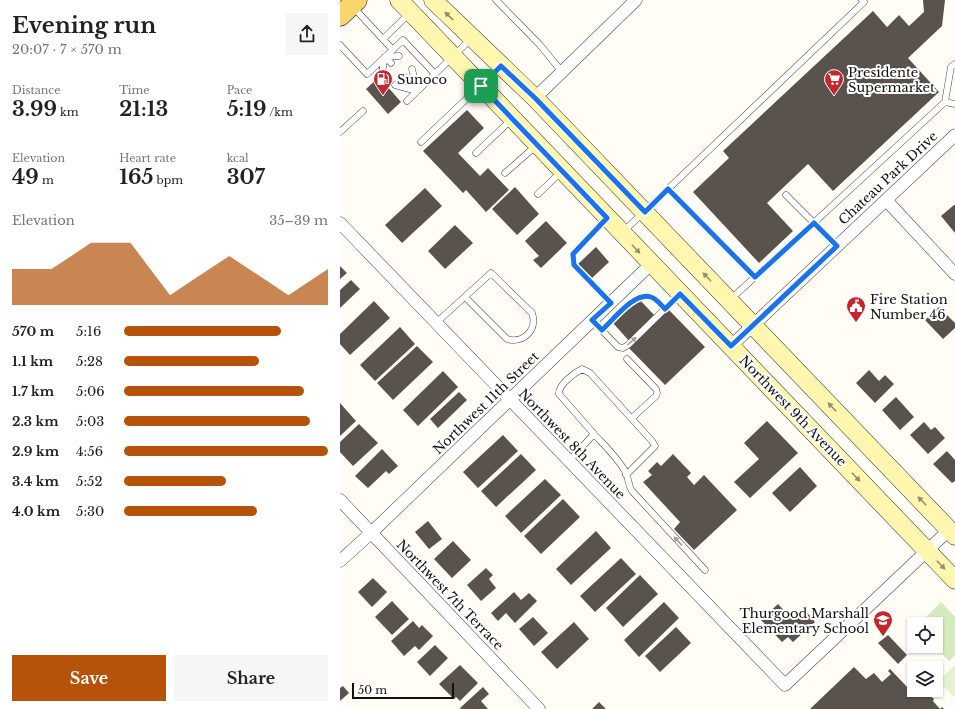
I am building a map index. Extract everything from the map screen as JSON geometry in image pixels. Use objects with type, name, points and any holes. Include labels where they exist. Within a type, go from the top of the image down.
[{"type":"main road","points":[[433,0],[535,98],[952,533]]},
{"type":"main road","name":"Northwest 9th Avenue","points":[[405,6],[955,580]]},
{"type":"street","points":[[535,98],[636,0]]},
{"type":"street","name":"Chateau Park Drive","points":[[731,346],[955,135]]},
{"type":"street","points":[[886,200],[955,274]]},
{"type":"street","name":"Northwest 8th Avenue","points":[[340,223],[785,685],[926,550]]},
{"type":"street","name":"Northwest 11th Street","points":[[340,561],[651,264]]},
{"type":"street","name":"Northwest 7th Terrace","points":[[340,500],[540,709]]},
{"type":"street","points":[[926,550],[952,533]]},
{"type":"lane","points":[[496,0],[540,45],[562,72]]},
{"type":"lane","points":[[502,5],[507,0]]},
{"type":"lane","points":[[622,234],[864,2],[862,0]]},
{"type":"lane","points":[[383,39],[405,6]]},
{"type":"lane","points":[[349,7],[383,39],[392,50]]},
{"type":"lane","points":[[407,101],[472,38]]},
{"type":"lane","points":[[340,46],[367,74],[403,40],[435,74]]},
{"type":"lane","points":[[385,57],[399,56]]},
{"type":"lane","points":[[385,57],[391,64]]},
{"type":"lane","points":[[382,72],[385,57]]},
{"type":"lane","points":[[730,300],[945,102],[952,67],[955,64]]},
{"type":"lane","points":[[421,142],[501,66]]},
{"type":"lane","points":[[412,69],[417,91]]},
{"type":"lane","points":[[404,77],[417,91]]},
{"type":"lane","points":[[395,86],[417,91]]},
{"type":"lane","points":[[945,102],[955,104]]},
{"type":"lane","points":[[340,132],[363,111]]},
{"type":"lane","points":[[476,153],[512,119]]},
{"type":"lane","points":[[505,174],[537,145]]},
{"type":"lane","points":[[538,194],[562,171]]},
{"type":"lane","points":[[668,189],[755,277]]},
{"type":"lane","points":[[786,195],[837,246]]},
{"type":"lane","points":[[607,218],[573,254],[574,265],[611,303]]},
{"type":"lane","points":[[436,323],[491,273],[532,313],[534,320],[532,329],[523,338],[514,342],[506,340],[465,297]]},
{"type":"lane","points":[[624,290],[634,300]]},
{"type":"lane","points":[[592,320],[618,347],[623,348],[628,345],[680,294]]},
{"type":"lane","points":[[602,330],[634,300],[641,296],[650,296],[665,309]]},
{"type":"lane","points":[[627,359],[656,389],[657,393],[656,396],[632,418]]},
{"type":"lane","points":[[626,474],[655,446],[632,418],[590,373],[582,369],[562,386],[559,390],[559,394],[618,461],[626,474],[627,483],[632,491],[705,570]]},
{"type":"lane","points":[[569,461],[594,434]]},
{"type":"green space","points":[[941,602],[955,617],[955,655],[949,661],[941,653],[943,653],[943,617],[926,617]]},
{"type":"green space","points":[[955,665],[955,698],[943,686],[943,676]]},
{"type":"building","points":[[923,0],[945,0],[942,26],[908,58],[939,92],[833,191],[808,164],[767,203],[793,231],[759,263],[693,192],[729,158],[723,151],[873,11],[887,27],[899,15],[909,26],[924,12]]},
{"type":"building","name":"Sunoco","points":[[379,77],[401,102],[388,114],[366,89]]},
{"type":"building","points":[[467,110],[484,128],[458,153],[480,176],[488,168],[509,190],[486,212],[466,190],[463,193],[423,151]]},
{"type":"building","points":[[515,187],[539,214],[517,235],[492,209]]},
{"type":"building","points":[[425,188],[442,206],[402,243],[385,225]]},
{"type":"building","points":[[955,205],[955,233],[941,216]]},
{"type":"building","points":[[546,221],[567,243],[541,268],[533,260],[539,256],[525,241]]},
{"type":"building","points":[[455,225],[473,243],[445,269],[428,251]]},
{"type":"building","points":[[596,247],[609,262],[592,278],[578,264]]},
{"type":"building","points":[[340,266],[347,273],[340,279]]},
{"type":"building","points":[[351,280],[360,289],[340,308],[340,290]]},
{"type":"building","points":[[639,299],[656,317],[630,342],[613,323]]},
{"type":"building","points":[[374,301],[390,318],[350,355],[340,344],[340,334]]},
{"type":"building","points":[[939,307],[955,323],[955,328],[943,339],[925,320]]},
{"type":"building","points":[[668,309],[705,347],[665,385],[628,347]]},
{"type":"building","points":[[400,327],[415,344],[375,381],[360,365]]},
{"type":"building","points":[[417,346],[433,362],[393,400],[377,383]]},
{"type":"building","points":[[869,370],[879,381],[885,375],[894,384],[875,403],[856,383]]},
{"type":"building","points":[[443,371],[458,387],[418,426],[403,410]]},
{"type":"building","points":[[459,392],[467,400],[438,428],[430,419]]},
{"type":"building","points":[[896,397],[914,417],[900,430],[882,410]]},
{"type":"building","points":[[340,403],[356,421],[340,436]]},
{"type":"building","points":[[767,421],[798,453],[750,498],[734,482],[759,459],[744,443]]},
{"type":"building","points":[[924,422],[931,430],[935,427],[945,438],[928,454],[910,435]]},
{"type":"building","points":[[359,424],[378,443],[353,466],[340,452],[340,442]]},
{"type":"building","points":[[503,435],[518,451],[478,488],[463,472]]},
{"type":"building","points":[[382,449],[398,466],[389,474],[386,471],[368,488],[355,476]]},
{"type":"building","points":[[947,451],[955,460],[955,481],[952,483],[933,464]]},
{"type":"building","points":[[521,454],[536,470],[496,507],[481,491]]},
{"type":"building","points":[[673,454],[691,473],[687,477],[694,485],[704,475],[737,510],[694,550],[674,529],[680,522],[643,482],[652,475],[648,471],[657,462],[661,466]]},
{"type":"building","points":[[800,467],[817,486],[790,512],[772,493]]},
{"type":"building","points":[[545,479],[561,495],[521,533],[505,516]]},
{"type":"building","points":[[563,499],[580,517],[541,554],[524,536]]},
{"type":"building","points":[[428,521],[442,539],[429,549],[415,532]]},
{"type":"building","points":[[596,531],[611,548],[571,585],[556,569]]},
{"type":"building","points":[[453,541],[471,560],[452,578],[434,559]]},
{"type":"building","points":[[621,558],[636,574],[595,612],[580,596]]},
{"type":"building","points":[[486,568],[493,575],[489,579],[496,588],[481,601],[467,585]]},
{"type":"building","points":[[640,575],[658,594],[623,627],[606,608]]},
{"type":"building","points":[[373,578],[387,592],[372,607],[358,592]]},
{"type":"building","points":[[514,592],[521,600],[529,593],[537,601],[515,623],[506,613],[498,621],[491,613]]},
{"type":"building","points":[[392,601],[409,619],[392,635],[375,617]]},
{"type":"building","points":[[664,602],[679,618],[639,657],[624,640]]},
{"type":"building","points":[[778,604],[793,620],[804,609],[815,622],[793,642],[788,637],[782,642],[761,620]]},
{"type":"building","points":[[533,617],[548,633],[534,646],[519,629]]},
{"type":"building","points":[[413,621],[419,628],[422,625],[433,636],[419,650],[415,646],[404,656],[391,641]]},
{"type":"building","points":[[574,622],[589,639],[557,669],[541,652]]},
{"type":"building","points":[[676,627],[691,643],[660,672],[645,656]]},
{"type":"building","points":[[888,635],[907,655],[898,664],[878,643]]},
{"type":"building","points":[[435,645],[448,658],[430,676],[417,662]]},
{"type":"building","points":[[460,665],[478,683],[460,701],[456,697],[454,699],[439,684]]},
{"type":"building","points":[[854,667],[866,679],[874,673],[882,682],[891,674],[888,671],[890,669],[907,687],[907,697],[932,697],[940,709],[810,709]]},
{"type":"building","points":[[343,686],[349,693],[340,701],[340,688]]},
{"type":"building","points":[[483,687],[489,694],[481,701],[488,709],[460,708]]},
{"type":"building","points":[[599,702],[606,709],[592,709]]},
{"type":"place","name":"Sunoco","points":[[383,96]]},
{"type":"place","name":"Presidente Supermarket","points":[[834,96]]},
{"type":"place","name":"Fire Station Number 46","points":[[856,323]]},
{"type":"place","name":"Thurgood Marshall Elementary School","points":[[883,637]]},
{"type":"route","points":[[501,66],[535,98],[645,212],[668,189],[755,277],[814,223],[837,246],[731,346],[680,294],[665,309],[650,296],[641,296],[636,298],[602,330],[592,320],[611,303],[574,265],[573,254],[607,218],[481,86],[501,66]]}]
